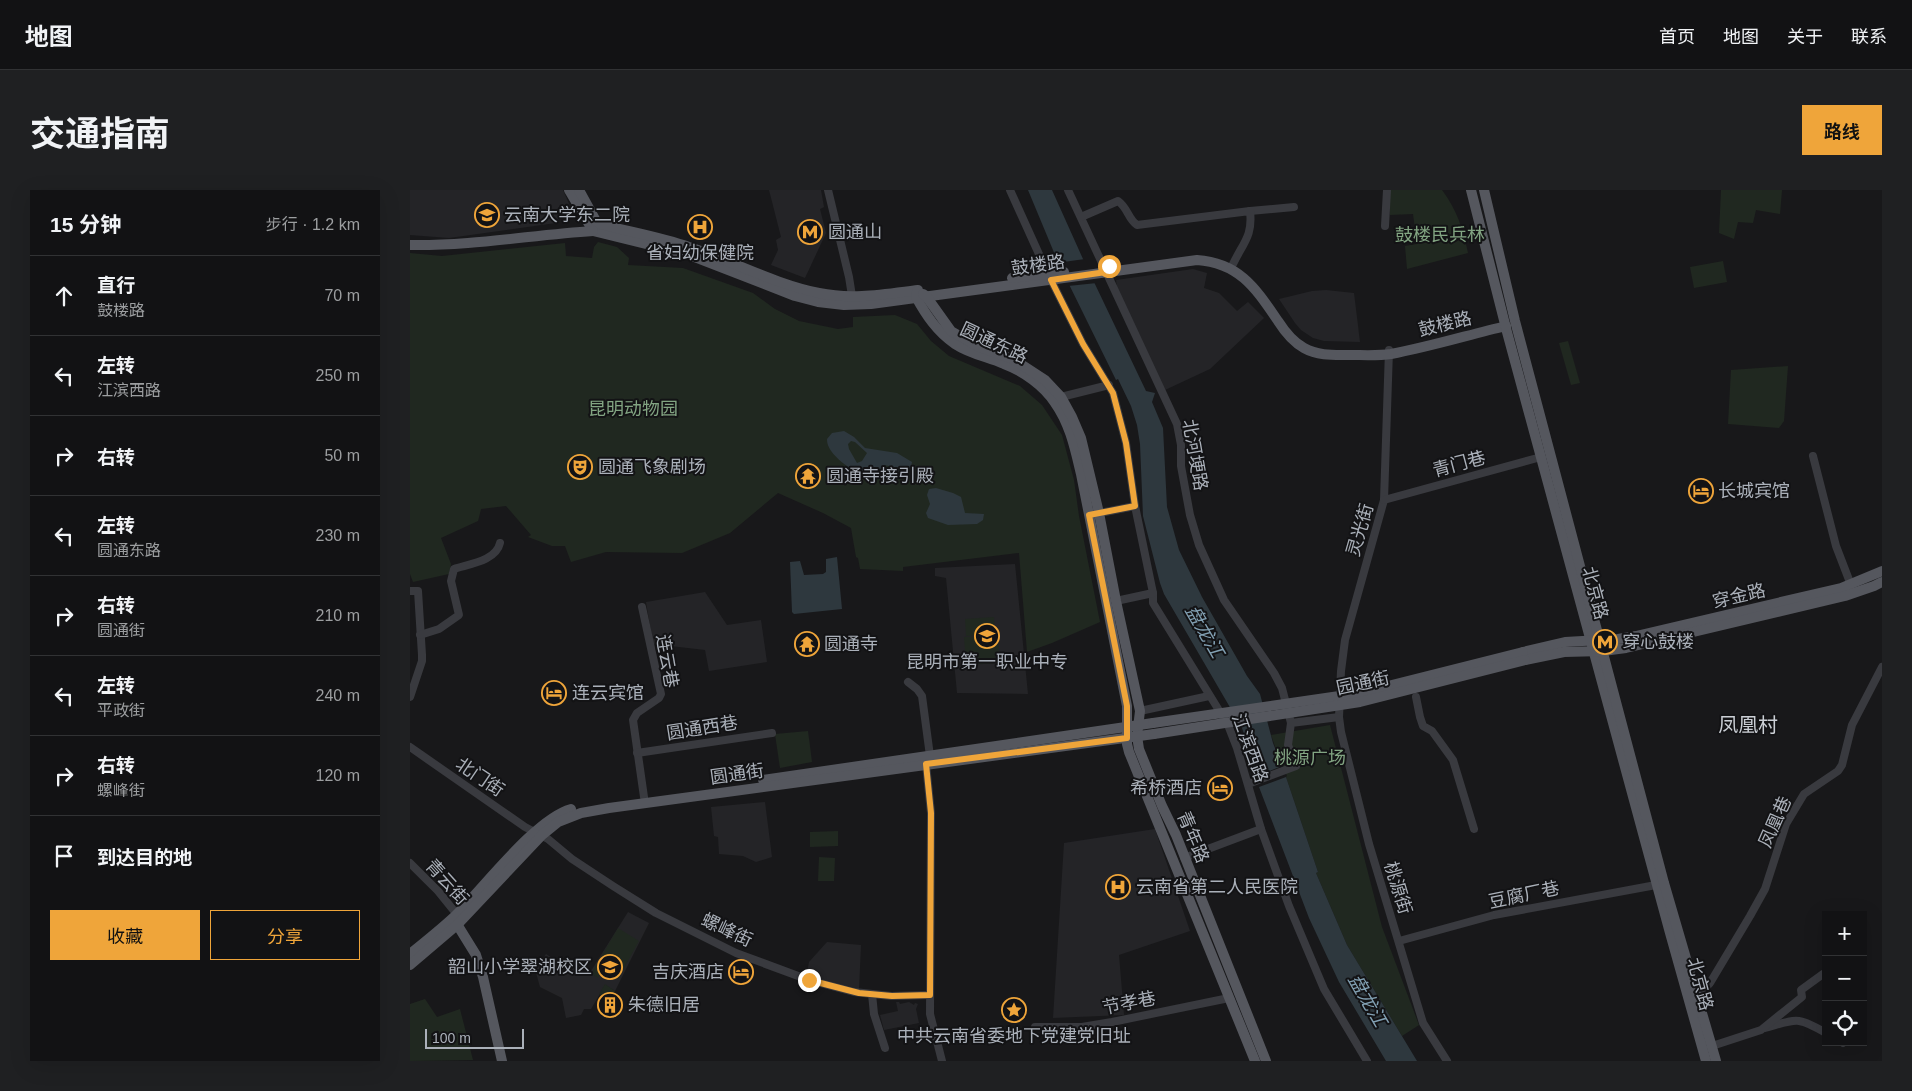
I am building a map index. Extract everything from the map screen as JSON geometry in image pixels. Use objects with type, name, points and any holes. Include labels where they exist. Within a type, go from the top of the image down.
[{"type":"main road","points":[[569,190],[592,224]]},
{"type":"main road","points":[[579,190],[592,224]]},
{"type":"main road","name":"北京路","points":[[1485,190],[1486,202],[1515,321],[1656,885],[1706,1061]]},
{"type":"main road","name":"北京路","points":[[1471,192],[1541,457],[1716,1061]]},
{"type":"main road","points":[[410,245],[446,246],[563,233],[592,224]]},
{"type":"main road","points":[[563,233],[575,227],[592,224]]},
{"type":"main road","name":"鼓楼路","points":[[592,224],[687,254],[795,296],[818,302],[859,304],[1101,270],[1186,261],[1209,261],[1232,269],[1244,278],[1258,293],[1284,330],[1303,348],[1316,353],[1334,355],[1389,352],[1505,324]]},
{"type":"main road","name":"鼓楼路","points":[[592,224],[689,247],[797,287],[820,293],[852,296],[920,295]]},
{"type":"main road","name":"鼓楼路","points":[[1101,270],[1197,255],[1210,256],[1233,264],[1252,278],[1288,327],[1306,344],[1318,349],[1389,352]]},
{"type":"main road","name":"圆通东路","points":[[920,295],[951,331],[979,347],[1013,359],[1045,380],[1061,397],[1081,438],[1132,732]]},
{"type":"main road","name":"圆通东路","points":[[920,295],[924,312],[941,334],[963,348],[1006,364],[1023,373],[1055,401],[1074,442],[1116,601],[1140,711],[1132,732]]},
{"type":"main road","name":"穿金路","points":[[1597,645],[1851,585],[1882,572]]},
{"type":"main road","name":"穿金路","points":[[1597,645],[1626,648],[1821,602],[1882,582]]},
{"type":"main road","name":"园通街","points":[[1132,732],[1360,702],[1524,656],[1564,652],[1597,645]]},
{"type":"main road","name":"圆通街","points":[[410,965],[457,919],[556,815],[566,810],[588,805],[645,800],[1132,732]]},
{"type":"main road","name":"青年路","points":[[1132,732],[1266,1061]]},
{"type":"main road","name":"青年路","points":[[1132,732],[1129,752],[1255,1061]]},
{"type":"main road","points":[[457,919],[476,955],[483,977],[502,1061]]},
{"type":"main road","points":[[457,919],[474,940],[480,953],[508,1061]]},
{"type":"main road","name":"圆通街","points":[[410,954],[457,919]]},
{"type":"street","points":[[828,190],[852,296]]},
{"type":"street","name":"江滨西路","points":[[1010,190],[1083,344],[1109,385],[1119,412],[1126,443],[1135,506],[1153,593],[1153,603],[1228,725],[1251,783],[1261,829],[1289,906],[1324,989],[1367,1061]]},
{"type":"street","name":"北河埂路","points":[[1068,190],[1081,217],[1101,270],[1177,424],[1181,445],[1180,466],[1190,515],[1199,545],[1224,600],[1274,673],[1282,688],[1291,723],[1288,745],[1296,766],[1251,783]]},
{"type":"street","points":[[1385,226],[1387,190]]},
{"type":"street","points":[[1081,217],[1118,201],[1125,206],[1132,222],[1137,225],[1294,207]]},
{"type":"street","points":[[1233,264],[1247,242],[1251,231],[1250,211]]},
{"type":"street","name":"灵光街","points":[[1339,717],[1341,670],[1345,640],[1384,500],[1389,352]]},
{"type":"street","points":[[1061,397],[1109,385]]},
{"type":"street","points":[[1814,456],[1836,546],[1851,585]]},
{"type":"street","name":"青门巷","points":[[1384,500],[1541,457]]},
{"type":"street","points":[[1094,514],[1135,506]]},
{"type":"street","points":[[420,635],[439,629],[459,615],[451,581],[454,569],[489,558],[499,550],[500,543]]},
{"type":"street","points":[[410,591],[418,591],[422,646],[422,662],[410,697]]},
{"type":"street","points":[[1116,601],[1153,593]]},
{"type":"street","name":"连云巷","points":[[642,607],[661,694],[659,698],[637,713],[633,720],[645,800]]},
{"type":"street","name":"凤凰巷","points":[[1697,997],[1710,983],[1765,889],[1786,824],[1804,794],[1838,771],[1842,765],[1852,724],[1882,667]]},
{"type":"street","points":[[908,682],[918,689],[922,696],[928,760],[931,813],[931,1022],[942,1061]]},
{"type":"street","points":[[1140,711],[1209,696]]},
{"type":"street","points":[[1416,697],[1423,726],[1432,731],[1453,760],[1474,829]]},
{"type":"street","points":[[1291,723],[1339,717]]},
{"type":"street","name":"桃源街","points":[[1339,717],[1341,732],[1369,844],[1423,1022],[1447,1061]]},
{"type":"street","name":"圆通西巷","points":[[637,754],[772,733]]},
{"type":"street","name":"北门街","points":[[410,747],[538,834]]},
{"type":"street","points":[[1184,858],[1261,829]]},
{"type":"street","name":"螺峰街","points":[[538,834],[572,859],[656,913],[736,953],[809,980],[854,992],[892,996],[930,995]]},
{"type":"street","name":"青云街","points":[[410,863],[438,891],[457,919]]},
{"type":"street","name":"青云街","points":[[410,868],[457,919]]},
{"type":"street","name":"豆腐厂巷","points":[[1399,941],[1494,915],[1656,885]]},
{"type":"street","points":[[1761,1030],[1796,1003],[1802,997],[1801,990],[1822,975]]},
{"type":"street","points":[[872,994],[874,1014],[885,1048]]},
{"type":"street","name":"节孝巷","points":[[1035,1027],[1089,1026],[1229,998]]},
{"type":"street","points":[[1712,1046],[1797,1020],[1805,1021],[1822,1031]]},
{"type":"shaded area","name":"云南大学东二院","points":[[410,190],[563,190],[570,206],[556,223],[449,238],[410,235]]},
{"type":"shaded area","points":[[769,190],[821,190],[824,207],[820,209],[826,233],[805,278],[771,265],[778,250],[776,240],[781,237]]},
{"type":"shaded area","points":[[1193,269],[1207,273],[1204,288],[1219,293],[1237,311],[1248,302],[1264,318],[1210,369],[1165,390],[1118,295],[1116,280]]},
{"type":"shaded area","points":[[1326,290],[1354,293],[1360,342],[1324,341],[1313,338],[1301,330],[1279,299],[1312,291]]},
{"type":"shaded area","name":"昆明市第一职业中专","points":[[1015,564],[1028,694],[957,693],[946,578],[935,576],[935,568]]},
{"type":"shaded area","points":[[705,592],[727,625],[761,620],[767,662],[709,671],[705,650],[653,644],[646,602]]},
{"type":"shaded area","points":[[765,802],[772,857],[756,862],[743,856],[719,854],[718,837],[714,836],[711,807]]},
{"type":"shaded area","name":"云南省第二人民医院","points":[[1155,829],[1190,931],[1119,955],[1124,1015],[1053,1018],[1064,843]]},
{"type":"shaded area","name":"韶山小学翠湖校区","points":[[628,912],[649,923],[615,991],[605,985],[591,1009],[584,1009],[581,1015],[566,1018],[562,998],[540,987],[535,969],[546,954],[572,970],[576,964],[591,971]]},
{"type":"shaded area","points":[[827,942],[861,945],[859,990],[806,978],[809,962]]},
{"type":"shaded area","points":[[896,1002],[900,1004],[909,1002],[914,1005],[915,1003],[918,1004],[916,1009],[919,1023],[884,1030],[880,1015],[898,1011]]},
{"type":"green space","name":"鼓楼民兵林","points":[[1390,190],[1442,190],[1459,220],[1468,253],[1407,269],[1405,246],[1417,244],[1413,214],[1390,215]]},
{"type":"green space","points":[[1721,190],[1782,190],[1780,214],[1756,210],[1753,223],[1738,222],[1734,239],[1719,233]]},
{"type":"green space","name":"昆明动物园","points":[[598,242],[617,247],[629,258],[628,265],[683,268],[753,293],[775,309],[799,321],[838,329],[853,327],[853,317],[895,315],[917,324],[931,341],[949,356],[1020,386],[1042,405],[1062,435],[1074,480],[1079,516],[1100,622],[1027,652],[1019,553],[903,567],[903,571],[860,569],[851,528],[778,493],[730,533],[682,553],[606,552],[571,562],[565,546],[552,546],[528,537],[531,535],[506,506],[481,509],[478,521],[441,538],[451,564],[449,574],[413,582],[410,574],[410,253],[442,256],[565,243],[566,256],[592,258],[594,247]]},
{"type":"green space","points":[[1723,261],[1727,282],[1694,288],[1690,267]]},
{"type":"green space","points":[[1568,341],[1580,383],[1571,385],[1559,343]]},
{"type":"green space","points":[[1788,366],[1784,421],[1779,428],[1728,424],[1731,370]]},
{"type":"green space","points":[[994,617],[995,634],[966,636],[965,619]]},
{"type":"green space","points":[[998,635],[1000,663],[966,665],[964,637]]},
{"type":"green space","name":"桃源广场","points":[[1330,725],[1382,927],[1419,1025],[1402,1036],[1347,945],[1316,873],[1318,872],[1287,776],[1271,735]]},
{"type":"green space","points":[[808,731],[812,762],[780,768],[775,734]]},
{"type":"green space","points":[[838,831],[838,846],[810,847],[810,832]]},
{"type":"green space","points":[[819,857],[835,858],[834,881],[818,881]]},
{"type":"green space","points":[[618,928],[639,941],[618,979],[602,970],[598,978],[591,974]]},
{"type":"green space","points":[[605,984],[615,991],[611,1000],[599,994]]},
{"type":"green space","points":[[425,999],[437,1017],[460,1009],[473,1060],[410,1061],[410,1004]]},
{"type":"water","name":"盘龙江","points":[[1028,190],[1052,190],[1146,391],[1155,393],[1152,402],[1163,428],[1167,507],[1179,550],[1202,597],[1247,676],[1260,694],[1273,743],[1282,766],[1254,777],[1248,746],[1242,728],[1164,594],[1143,516],[1140,444],[1131,406],[1118,379],[1116,380],[1058,262]]},
{"type":"water","points":[[844,431],[854,437],[865,448],[897,453],[912,462],[911,467],[900,474],[889,466],[884,465],[882,474],[868,479],[842,462],[831,451],[827,439],[832,433]],"holes":[[[851,441],[855,442],[867,453],[862,461],[857,463],[848,444]]]},
{"type":"water","points":[[936,488],[961,497],[965,513],[984,514],[983,520],[977,524],[948,525],[928,518],[926,513],[930,504],[927,495],[929,489]]},
{"type":"water","points":[[837,557],[842,609],[794,614],[792,612],[790,562],[800,561],[804,575],[823,574],[826,572],[826,559]]},
{"type":"water","name":"盘龙江","points":[[1286,777],[1318,872],[1316,873],[1347,945],[1417,1061],[1386,1061],[1339,982],[1309,918],[1259,787]]},
{"type":"pier","points":[[1085,259],[1097,283],[1068,286],[1056,263]]},
{"type":"place","name":"云南大学东二院","points":[[487,215]]},
{"type":"place","name":"省妇幼保健院","points":[[700,227]]},
{"type":"place","name":"圆通山","points":[[810,232]]},
{"type":"place","name":"圆通飞象剧场","points":[[580,467]]},
{"type":"place","name":"圆通寺接引殿","points":[[808,476]]},
{"type":"place","name":"长城宾馆","points":[[1701,491]]},
{"type":"place","name":"昆明市第一职业中专","points":[[987,636]]},
{"type":"place","name":"穿心鼓楼","points":[[1605,642]]},
{"type":"place","name":"圆通寺","points":[[807,644]]},
{"type":"place","name":"连云宾馆","points":[[554,693]]},
{"type":"place","name":"希桥酒店","points":[[1220,788]]},
{"type":"place","name":"云南省第二人民医院","points":[[1118,887]]},
{"type":"place","name":"韶山小学翠湖校区","points":[[610,967]]},
{"type":"place","name":"吉庆酒店","points":[[741,972]]},
{"type":"place","name":"朱德旧居","points":[[610,1005]]},
{"type":"place","name":"中共云南省委地下党建党旧址","points":[[1014,1010]]},
{"type":"district","name":"凤凰村","points":[[1748,725]]},
{"type":"route","points":[[809,980],[859,993],[892,996],[930,995],[931,813],[926,764],[1127,738],[1127,706],[1089,515],[1135,506],[1126,443],[1113,393],[1083,344],[1051,280],[1106,272],[1104,267],[1109,266]]}]
